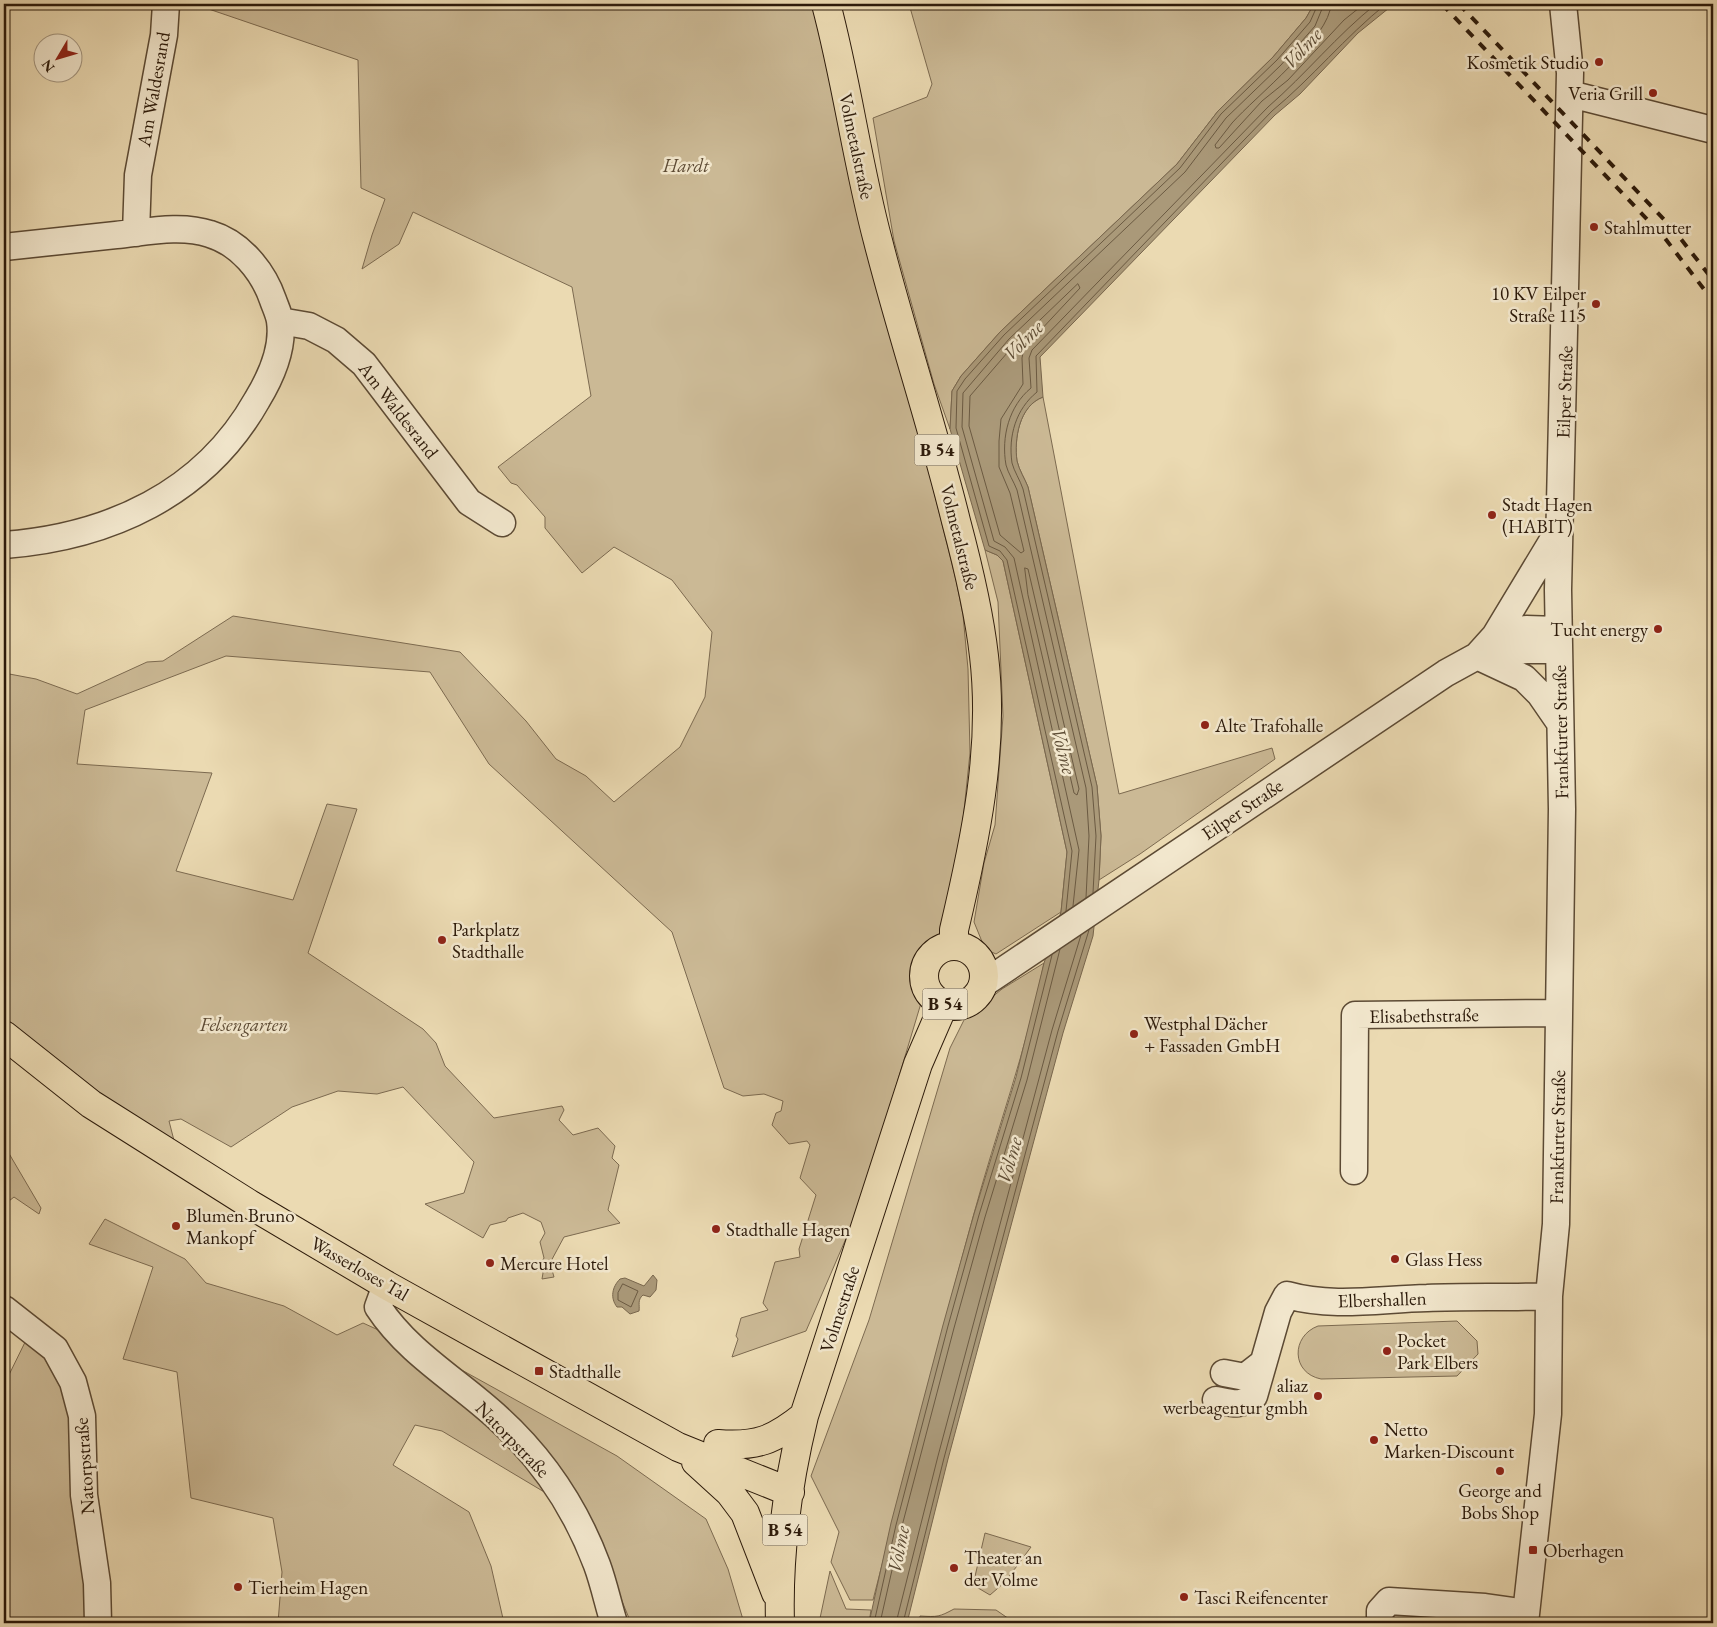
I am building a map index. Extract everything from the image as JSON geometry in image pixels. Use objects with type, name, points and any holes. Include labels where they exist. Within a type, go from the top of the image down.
[{"type":"main road","name":"Volmetalstraße","points":[[826,4],[838,49],[877,239],[948,488],[974,592],[984,658],[984,765],[971,858],[954,930],[954,945]]},
{"type":"main road","name":"Volmetalstraße","points":[[838,4],[838,49]]},
{"type":"main road","name":"B 54","points":[[954,945],[972,951],[992,972],[978,994],[970,1001],[961,1005],[944,1004],[930,993],[925,983],[926,966],[930,957],[938,950],[954,945]]},
{"type":"main road","name":"Volmestraße","points":[[779,1613],[780,1569],[791,1483],[804,1416],[918,1064],[944,1004]]},
{"type":"main road","name":"Wasserloses Tal","points":[[4,1035],[91,1104],[179,1160],[386,1285],[678,1447],[791,1483]]},
{"type":"main road","name":"Wasserloses Tal","points":[[601,1404],[673,1427],[718,1444],[791,1483]]},
{"type":"main road","name":"Wasserloses Tal","points":[[718,1444],[742,1446],[766,1442],[784,1432],[804,1416]]},
{"type":"main road","name":"Wasserloses Tal","points":[[678,1447],[730,1493],[745,1514],[779,1613]]},
{"type":"street","name":"Am Waldesrand","points":[[136,233],[138,175],[164,35],[166,4]]},
{"type":"street","name":"Eilper Straße","points":[[1477,656],[1526,650],[1558,640],[1570,94],[1570,66],[1563,4]]},
{"type":"street","points":[[1570,94],[1713,130]]},
{"type":"street","points":[[4,247],[180,229],[210,233],[229,243],[258,270],[268,286],[280,321],[278,351],[270,377],[246,420],[204,468],[160,500],[116,521],[66,537],[4,545]]},
{"type":"street","name":"Am Waldesrand","points":[[280,321],[309,326],[336,340],[364,364],[469,502],[502,523]]},
{"type":"street","name":"Eilper Straße","points":[[992,972],[1112,896],[1438,678],[1477,656],[1495,636],[1561,527]]},
{"type":"street","points":[[1495,636],[1526,629],[1558,640]]},
{"type":"street","name":"Frankfurter Straße","points":[[1526,1618],[1548,1414],[1549,1296],[1556,1224],[1562,809],[1558,640]]},
{"type":"street","points":[[1477,656],[1524,678],[1540,694],[1560,723]]},
{"type":"street","name":"Elisabethstraße","points":[[1354,1171],[1355,1015],[1558,1014]]},
{"type":"street","name":"Natorpstraße","points":[[386,1285],[378,1307],[388,1323],[405,1341],[498,1418],[533,1454],[561,1491],[597,1565],[614,1623]]},
{"type":"street","name":"Elbershallen","points":[[1216,1400],[1236,1404],[1246,1402],[1254,1396],[1259,1386],[1263,1363],[1278,1312],[1287,1295],[1305,1300],[1352,1303],[1427,1298],[1549,1296]]},
{"type":"street","name":"Natorpstraße","points":[[4,1309],[55,1349],[73,1382],[82,1416],[84,1495],[97,1583],[98,1623]]},
{"type":"street","points":[[1224,1373],[1245,1377],[1263,1363]]},
{"type":"street","points":[[1380,1623],[1380,1611],[1389,1601],[1485,1607],[1526,1618]]},
{"type":"green space","name":"Hardt","points":[[194,4],[812,4],[956,580],[963,615],[968,669],[970,753],[959,858],[937,950],[860,1206],[806,1331],[732,1357],[738,1339],[736,1336],[741,1318],[768,1310],[763,1303],[775,1262],[800,1257],[799,1249],[816,1195],[800,1178],[810,1145],[807,1141],[789,1144],[772,1125],[776,1113],[781,1111],[783,1101],[764,1094],[743,1096],[724,1088],[672,932],[489,764],[430,672],[226,656],[85,710],[77,764],[212,773],[176,871],[293,900],[327,804],[357,809],[308,953],[423,1029],[436,1043],[445,1066],[494,1118],[562,1106],[564,1110],[559,1120],[573,1135],[598,1128],[615,1146],[612,1158],[619,1165],[608,1210],[620,1223],[564,1237],[550,1263],[554,1277],[542,1279],[543,1273],[540,1265],[544,1258],[540,1242],[545,1233],[541,1222],[523,1213],[508,1218],[506,1221],[490,1225],[483,1238],[425,1204],[464,1193],[474,1162],[403,1087],[377,1094],[338,1091],[292,1107],[231,1147],[181,1119],[169,1121],[179,1160],[4,1035],[4,673],[36,679],[77,694],[147,662],[163,661],[233,616],[460,652],[526,721],[556,759],[586,776],[614,802],[680,747],[705,697],[712,632],[672,580],[614,547],[582,573],[545,528],[545,517],[517,485],[511,483],[498,467],[591,396],[572,287],[413,212],[399,244],[362,269],[385,199],[361,188],[358,60]]},
{"type":"green space","points":[[909,4],[1314,4],[1306,18],[1273,57],[1218,111],[1177,164],[1000,332],[961,376],[952,391],[950,429],[934,384],[894,241],[873,118],[927,97],[932,84]]},
{"type":"green space","points":[[1043,397],[1119,794],[1272,748],[1275,759],[1140,854],[1099,880],[1101,836],[1097,786],[1028,487],[1017,461],[1016,443],[1023,415],[1035,401]]},
{"type":"green space","points":[[985,550],[997,555],[1003,561],[1067,852],[1061,912],[996,954],[985,949],[974,922],[984,863],[995,825],[1003,716],[998,602]]},
{"type":"green space","points":[[1044,963],[1029,1027],[960,1265],[873,1600],[850,1600],[831,1562],[839,1532],[811,1476],[869,1320],[950,1048],[964,1020],[1002,989]]},
{"type":"green space","points":[[4,1145],[41,1208],[39,1214],[14,1197],[4,1205]]},
{"type":"green space","points":[[105,1219],[185,1259],[206,1283],[284,1306],[337,1335],[363,1323],[440,1358],[617,1456],[706,1519],[728,1569],[744,1623],[631,1623],[605,1560],[561,1502],[442,1431],[415,1425],[393,1465],[469,1512],[491,1566],[504,1623],[278,1623],[282,1572],[273,1518],[191,1498],[177,1372],[123,1359],[153,1267],[89,1244]]},
{"type":"green space","name":"Pocket Park Elbers","points":[[1457,1321],[1477,1341],[1478,1354],[1457,1376],[1321,1379],[1304,1370],[1298,1354],[1303,1338],[1309,1331],[1318,1326]]},
{"type":"green space","points":[[31,1330],[73,1382],[98,1623],[4,1623],[4,1385]]},
{"type":"green space","points":[[985,1533],[1031,1547],[1005,1582],[990,1595],[973,1585]]},
{"type":"green space","points":[[830,1571],[846,1609],[871,1610],[869,1623],[819,1623]]},
{"type":"green space","points":[[954,1609],[996,1610],[1015,1623],[919,1623],[920,1616],[938,1616]]},
{"type":"water","name":"Volme","points":[[1314,4],[1394,4],[1358,33],[1300,94],[1275,115],[1040,357],[1043,397],[1035,401],[1028,408],[1020,424],[1016,443],[1017,461],[1028,487],[1097,786],[1101,836],[1099,880],[1093,936],[1063,1033],[948,1459],[907,1623],[869,1623],[891,1523],[943,1325],[974,1214],[1016,1077],[1044,963],[1061,912],[1067,852],[1003,561],[997,555],[985,550],[950,429],[952,391],[961,376],[1000,332],[1177,164],[1218,111],[1273,57],[1306,18]]},
{"type":"water","points":[[653,1275],[657,1280],[656,1290],[650,1297],[643,1295],[641,1297],[639,1311],[630,1314],[622,1307],[617,1307],[613,1300],[613,1293],[615,1285],[620,1279],[625,1278],[644,1286]]},
{"type":"railway","points":[[1442,4],[1664,237],[1713,301]]},
{"type":"railway","points":[[1459,4],[1673,229],[1713,280]]},
{"type":"place","name":"Kosmetik Studio","points":[[1599,62]]},
{"type":"place","name":"Veria Grill","points":[[1653,93]]},
{"type":"place","name":"Stahlmutter","points":[[1594,227]]},
{"type":"place","name":"10 KV Eilper Straße 115","points":[[1596,304]]},
{"type":"place","name":"Stadt Hagen (HABIT)","points":[[1492,515]]},
{"type":"place","name":"Tucht energy","points":[[1658,629]]},
{"type":"place","name":"Alte Trafohalle","points":[[1205,725]]},
{"type":"place","name":"Parkplatz Stadthalle","points":[[442,940]]},
{"type":"place","name":"Westphal Dächer + Fassaden GmbH","points":[[1134,1034]]},
{"type":"place","name":"Blumen Bruno Mankopf","points":[[176,1226]]},
{"type":"place","name":"Stadthalle Hagen","points":[[716,1229]]},
{"type":"place","name":"Glass Hess","points":[[1395,1259]]},
{"type":"place","name":"Mercure Hotel","points":[[490,1263]]},
{"type":"place","name":"Pocket Park Elbers","points":[[1387,1351]]},
{"type":"place","name":"Stadthalle","points":[[539,1371]]},
{"type":"place","name":"aliaz werbeagentur gmbh","points":[[1318,1396]]},
{"type":"place","name":"Netto Marken-Discount","points":[[1374,1440]]},
{"type":"place","name":"George and Bobs Shop","points":[[1500,1471]]},
{"type":"place","name":"Oberhagen","points":[[1533,1550]]},
{"type":"place","name":"Theater an der Volme","points":[[954,1568]]},
{"type":"place","name":"Tierheim Hagen","points":[[238,1587]]},
{"type":"place","name":"Tasci Reifencenter","points":[[1184,1597]]},
{"type":"park label","name":"Felsengarten","points":[[244,1024]]}]
